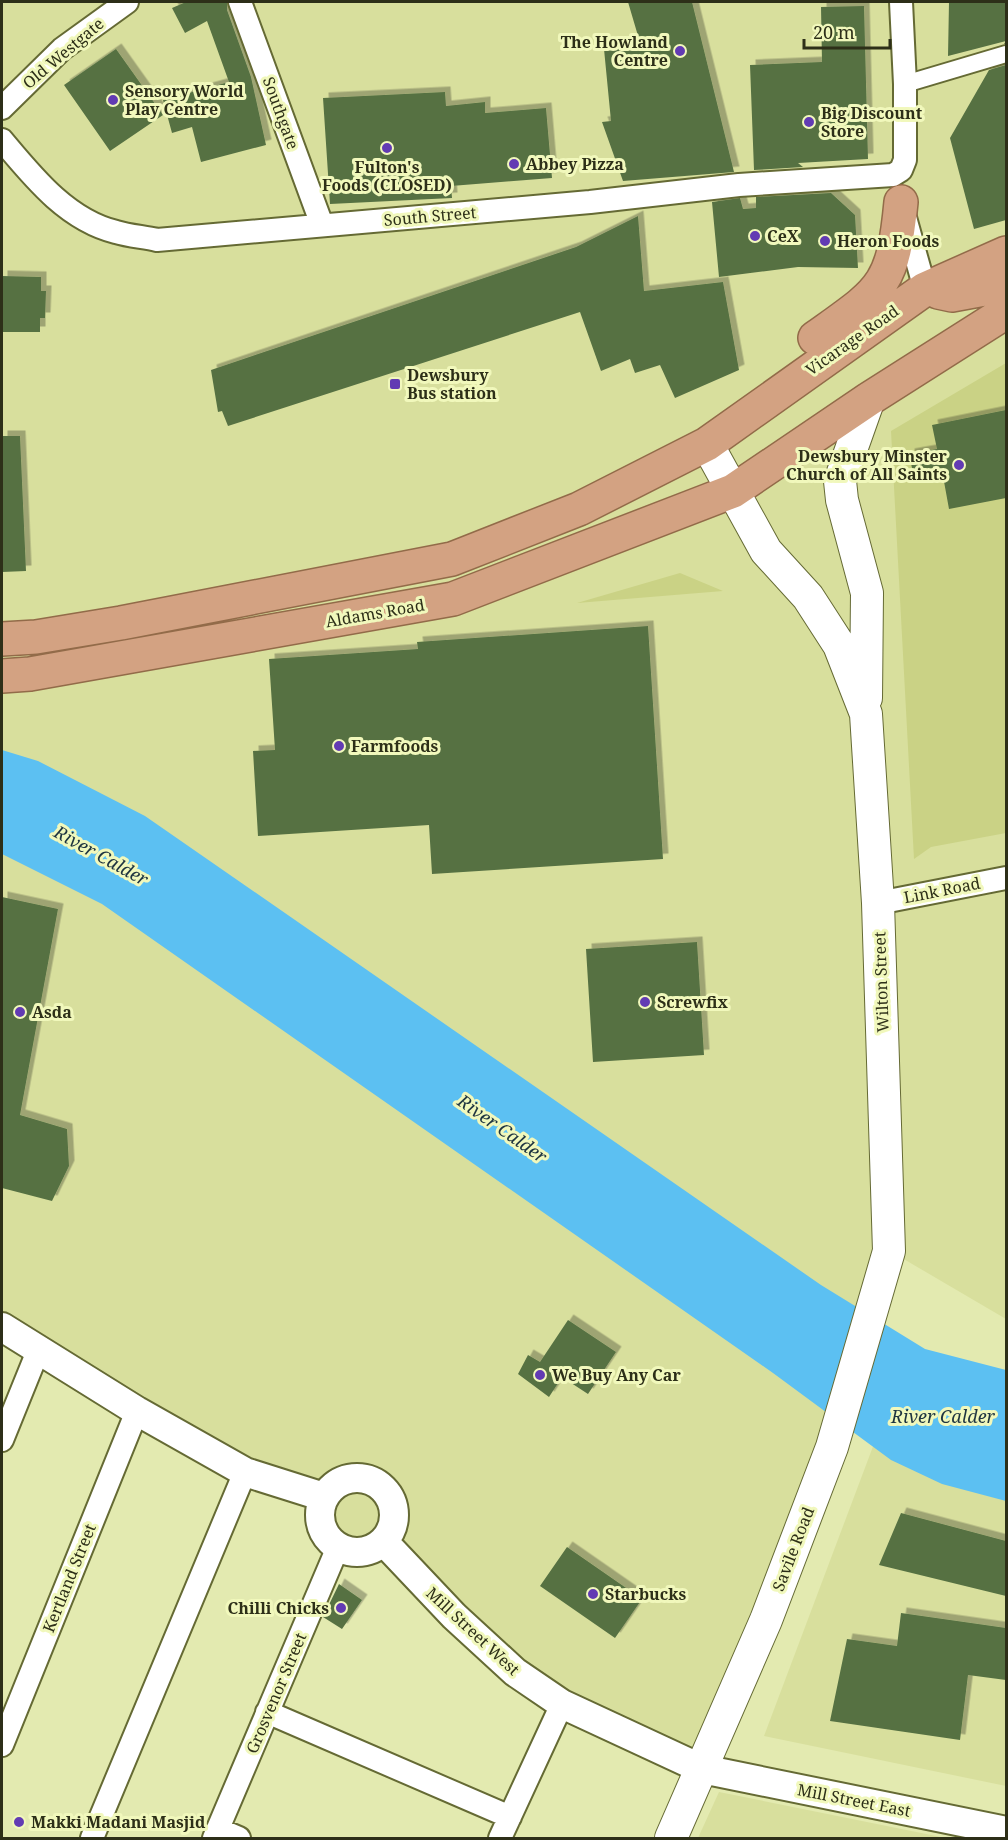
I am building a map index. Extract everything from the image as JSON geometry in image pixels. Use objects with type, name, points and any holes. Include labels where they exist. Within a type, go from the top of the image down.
[{"type":"highway","points":[[774,396],[788,358],[870,298],[882,283],[896,246],[897,189]]},
{"type":"highway","name":"Vicarage Road","points":[[707,444],[925,289],[1006,254]]},
{"type":"highway","points":[[925,289],[952,295],[1006,285]]},
{"type":"highway","points":[[733,490],[869,399],[1006,312]]},
{"type":"highway","points":[[2,639],[36,637],[120,623],[452,559],[579,509],[707,444]]},
{"type":"highway","name":"Aldams Road","points":[[2,676],[30,674],[453,599],[733,490]]},
{"type":"main road","name":"Wilton Street","points":[[869,399],[840,481],[842,501],[867,593],[866,714],[878,903],[890,1251]]},
{"type":"main road","name":"Wilton Street","points":[[707,444],[766,551],[808,597],[839,645],[866,714]]},
{"type":"main road","name":"Savile Road","points":[[671,1839],[766,1620],[832,1447],[890,1251]]},
{"type":"street","name":"Old Westgate","points":[[2,108],[62,50],[127,2]]},
{"type":"street","name":"Southgate","points":[[240,2],[322,225]]},
{"type":"street","points":[[901,2],[905,84],[904,160],[897,189],[925,289]]},
{"type":"street","points":[[905,84],[1006,54]]},
{"type":"street","name":"South Street","points":[[2,140],[47,191],[77,215],[114,232],[158,240],[590,202],[739,185],[897,189]]},
{"type":"street","name":"Link Road","points":[[878,903],[1006,878]]},
{"type":"street","points":[[2,1327],[137,1411],[244,1472],[324,1497]]},
{"type":"street","points":[[2,1440],[38,1351]]},
{"type":"street","name":"Kertland Street","points":[[2,1745],[137,1411]]},
{"type":"street","points":[[92,1839],[244,1472]]},
{"type":"street","points":[[354,1478],[366,1479],[378,1484],[392,1501],[395,1511],[394,1523],[384,1542],[367,1552],[357,1553],[338,1547],[322,1528],[321,1508],[324,1497],[332,1488],[354,1478]]},
{"type":"street","name":"Mill Street West","points":[[384,1542],[454,1616],[515,1672],[562,1704],[702,1770]]},
{"type":"street","name":"Grosvenor Street","points":[[216,1834],[338,1547]]},
{"type":"street","points":[[500,1839],[562,1704]]},
{"type":"street","points":[[267,1712],[510,1817]]},
{"type":"street","name":"Mill Street East","points":[[702,1770],[1006,1831]]},
{"type":"street","points":[[216,1834],[239,1839]]},
{"type":"shaded area","points":[[2,2],[1006,2],[1006,1319],[890,1251],[702,1769],[562,1704],[376,1548],[357,1553],[347,1551],[332,1543],[322,1528],[321,1508],[2,1340]]},
{"type":"shaded area","points":[[1006,363],[1006,833],[931,847],[914,859],[891,431]]},
{"type":"shaded area","points":[[680,573],[723,591],[577,603]]},
{"type":"shaded area","points":[[889,1404],[1006,1448],[1006,1786],[764,1736]]},
{"type":"shaded area","points":[[719,1792],[946,1838],[698,1838]]},
{"type":"water","name":"River Calder","points":[[2,750],[38,761],[145,816],[821,1285],[925,1349],[1006,1370],[1006,1501],[942,1484],[891,1460],[773,1373],[102,904],[2,854]]},
{"type":"building","points":[[186,2],[227,2],[227,10],[251,77],[266,145],[201,162],[192,127],[172,133],[163,100],[229,82],[207,21],[185,33],[172,8]]},
{"type":"building","points":[[628,2],[692,2],[734,172],[623,181],[602,122],[611,121],[604,49],[641,46]]},
{"type":"building","points":[[949,2],[1006,2],[1006,41],[948,56]]},
{"type":"building","points":[[864,6],[868,159],[798,163],[803,167],[754,170],[750,65],[822,62],[821,7]]},
{"type":"building","name":"Sensory World Play Centre","points":[[116,49],[163,115],[110,151],[64,85]]},
{"type":"building","points":[[1006,65],[1006,220],[974,229],[950,138],[989,70]]},
{"type":"building","name":"Fulton's Foods (CLOSED)","points":[[445,92],[446,106],[485,102],[485,113],[546,108],[552,178],[451,186],[452,198],[330,204],[323,98]]},
{"type":"building","points":[[831,193],[855,215],[858,268],[798,267],[719,277],[712,202],[740,198],[743,209],[756,208],[756,197]]},
{"type":"building","points":[[638,216],[644,291],[723,282],[739,370],[675,398],[660,365],[635,373],[630,359],[601,371],[580,312],[228,426],[222,411],[218,412],[211,370],[576,247]]},
{"type":"building","points":[[2,276],[41,277],[41,291],[46,291],[45,318],[40,318],[40,332],[2,332]]},
{"type":"building","name":"Dewsbury Minster Church of All Saints","points":[[1006,410],[1006,498],[949,509],[943,476],[915,482],[909,454],[937,449],[932,425]]},
{"type":"building","points":[[2,436],[20,436],[26,571],[2,572]]},
{"type":"building","points":[[648,626],[663,859],[432,874],[429,825],[258,836],[253,751],[275,750],[269,659],[418,649],[417,642]]},
{"type":"building","name":"Asda","points":[[2,897],[58,909],[20,1115],[67,1129],[69,1166],[52,1201],[2,1188]]},
{"type":"building","name":"Screwfix","points":[[697,942],[704,1055],[593,1062],[586,949]]},
{"type":"building","points":[[568,1320],[616,1352],[588,1394],[562,1377],[549,1397],[518,1374],[528,1355],[540,1362]]},
{"type":"building","points":[[901,1513],[1006,1541],[1006,1596],[879,1565]]},
{"type":"building","points":[[567,1547],[642,1599],[615,1638],[540,1586]]},
{"type":"building","name":"Chilli Chicks","points":[[339,1584],[362,1600],[342,1629],[323,1617]]},
{"type":"building","points":[[901,1613],[1006,1628],[1006,1680],[968,1675],[960,1740],[830,1721],[847,1639],[897,1646]]},
{"type":"place","name":"The Howland Centre","points":[[680,51]]},
{"type":"place","name":"Sensory World Play Centre","points":[[113,100]]},
{"type":"place","name":"Big Discount Store","points":[[809,122]]},
{"type":"place","name":"Fulton's Foods (CLOSED)","points":[[387,148]]},
{"type":"place","name":"Abbey Pizza","points":[[514,164]]},
{"type":"place","name":"CeX","points":[[755,236]]},
{"type":"place","name":"Heron Foods","points":[[825,241]]},
{"type":"place","name":"Dewsbury Bus station","points":[[395,384]]},
{"type":"place","name":"Dewsbury Minster Church of All Saints","points":[[959,465]]},
{"type":"place","name":"Farmfoods","points":[[339,746]]},
{"type":"place","name":"Screwfix","points":[[645,1002]]},
{"type":"place","name":"Asda","points":[[20,1012]]},
{"type":"place","name":"We Buy Any Car","points":[[540,1375]]},
{"type":"place","name":"Starbucks","points":[[593,1594]]},
{"type":"place","name":"Chilli Chicks","points":[[341,1608]]},
{"type":"place","name":"Makki Madani Masjid","points":[[19,1822]]}]
